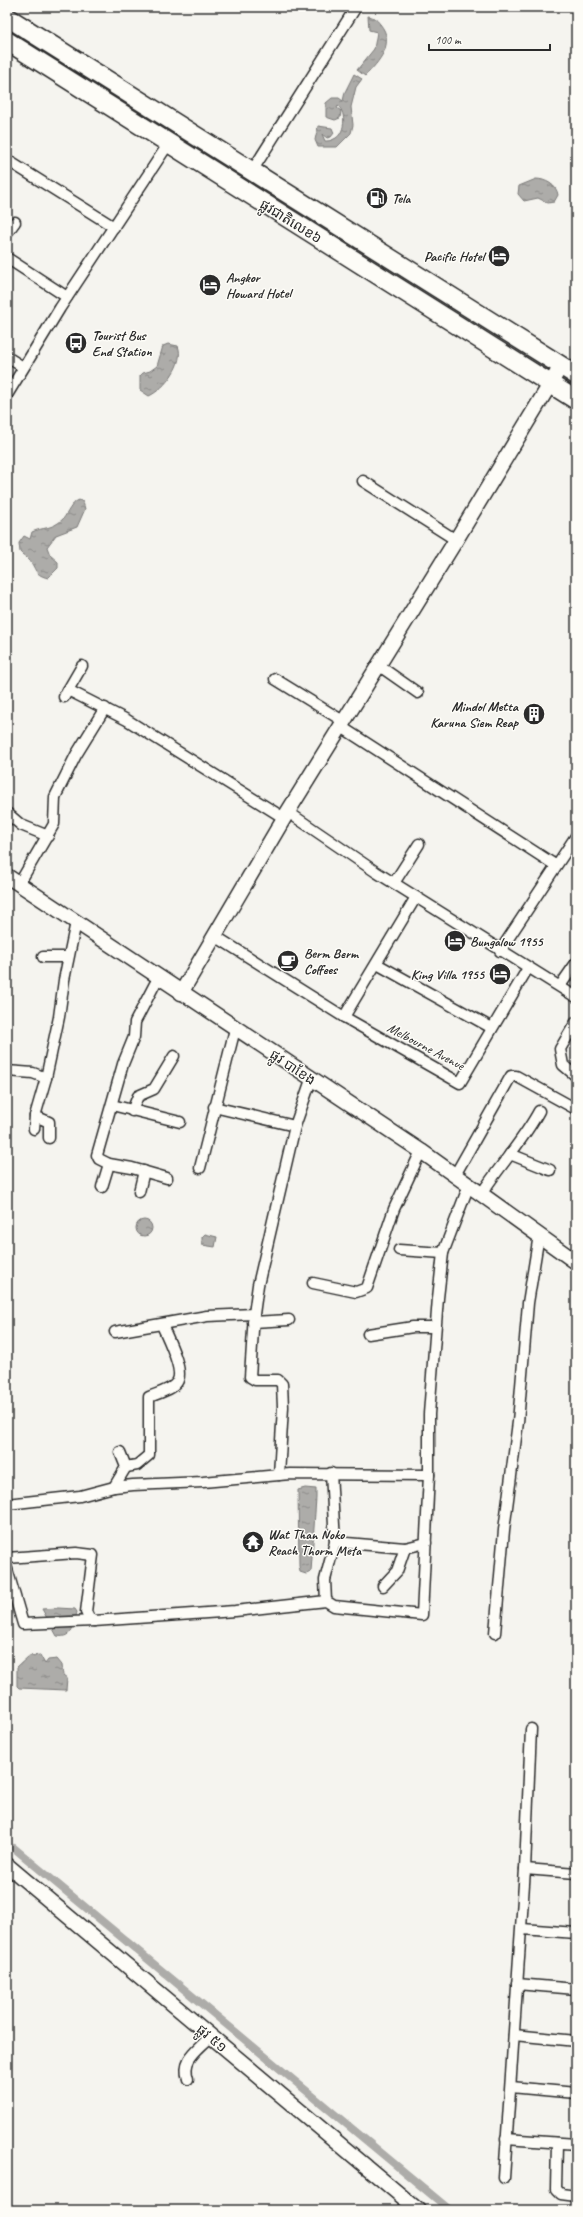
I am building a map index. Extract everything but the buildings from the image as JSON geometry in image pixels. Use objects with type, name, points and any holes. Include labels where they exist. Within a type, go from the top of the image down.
[{"type":"highway","name":"ផ្លូវជាតិលេខ៦","points":[[7,17],[576,375]]},
{"type":"highway","name":"ផ្លូវជាតិលេខ៦","points":[[7,41],[576,400]]},
{"type":"street","points":[[252,171],[356,7]]},
{"type":"street","points":[[7,395],[67,297],[168,143]]},
{"type":"street","points":[[7,160],[114,227]]},
{"type":"street","points":[[7,233],[15,222]]},
{"type":"street","points":[[7,258],[67,297]]},
{"type":"street","points":[[7,357],[23,367]]},
{"type":"street","points":[[181,993],[286,815],[456,540],[561,366]]},
{"type":"street","points":[[363,481],[456,540]]},
{"type":"street","points":[[378,665],[418,693]]},
{"type":"street","points":[[82,666],[66,694],[104,708],[286,815],[576,997]]},
{"type":"street","points":[[275,679],[556,865]]},
{"type":"street","points":[[19,884],[54,824],[55,797],[73,760],[104,708]]},
{"type":"street","points":[[7,813],[21,825],[48,836]]},
{"type":"street","points":[[500,950],[576,836]]},
{"type":"street","points":[[394,883],[419,844]]},
{"type":"street","name":"ផ្លូវ បាខែង","points":[[7,876],[311,1080],[421,1151],[482,1193],[576,1262]]},
{"type":"street","points":[[344,1018],[416,897]]},
{"type":"street","points":[[34,1129],[35,1116],[46,1078],[60,1016],[68,957],[76,922]]},
{"type":"street","name":"Melbourne Avenue","points":[[215,936],[344,1018],[460,1083],[528,968]]},
{"type":"street","points":[[43,957],[68,957]]},
{"type":"street","points":[[560,986],[576,963]]},
{"type":"street","points":[[377,964],[492,1028]]},
{"type":"street","points":[[158,978],[138,1013],[135,1022],[134,1037],[124,1064],[97,1155],[99,1159],[109,1164],[144,1171],[167,1178]]},
{"type":"street","points":[[576,1022],[560,1049],[563,1065],[576,1076]]},
{"type":"street","points":[[200,1168],[214,1107],[235,1029]]},
{"type":"street","points":[[132,1111],[138,1096],[154,1089],[174,1056]]},
{"type":"street","points":[[7,1071],[33,1073],[46,1078]]},
{"type":"street","points":[[455,1175],[511,1076],[516,1076],[576,1109]]},
{"type":"street","points":[[279,1475],[283,1407],[282,1384],[278,1380],[255,1380],[250,1377],[254,1318],[295,1126],[311,1080]]},
{"type":"street","points":[[112,1105],[180,1122]]},
{"type":"street","points":[[214,1107],[295,1126]]},
{"type":"street","points":[[482,1193],[539,1111]]},
{"type":"street","points":[[35,1116],[49,1122],[49,1138]]},
{"type":"street","points":[[313,1283],[356,1292],[367,1288],[394,1209],[421,1151]]},
{"type":"street","points":[[510,1154],[550,1170]]},
{"type":"street","points":[[102,1187],[109,1164]]},
{"type":"street","points":[[139,1192],[144,1171]]},
{"type":"street","points":[[7,1569],[23,1624],[94,1621],[235,1611],[326,1601],[334,1606],[422,1614],[435,1327],[443,1253],[469,1185]]},
{"type":"street","points":[[495,1633],[504,1530],[518,1422],[526,1317],[539,1235]]},
{"type":"street","points":[[399,1250],[443,1253]]},
{"type":"street","points":[[115,1332],[207,1316],[289,1320]]},
{"type":"street","points":[[114,1487],[126,1467],[137,1465],[149,1455],[149,1397],[170,1388],[179,1378],[180,1371],[162,1325]]},
{"type":"street","points":[[368,1334],[413,1327],[435,1327]]},
{"type":"street","points":[[120,1452],[126,1467]]},
{"type":"street","points":[[7,1504],[80,1496],[114,1487],[279,1475],[331,1473],[429,1475]]},
{"type":"street","points":[[326,1601],[326,1580],[334,1542],[331,1473]]},
{"type":"street","points":[[334,1542],[405,1548],[426,1543]]},
{"type":"street","points":[[383,1586],[397,1572],[405,1548]]},
{"type":"street","points":[[7,1558],[76,1553],[93,1555],[86,1612],[89,1618],[94,1621]]},
{"type":"street","points":[[504,2178],[522,1929],[531,1729]]},
{"type":"street","name":"ផ្លូវ ៥១","points":[[7,1865],[205,2043],[418,2210]]},
{"type":"street","points":[[525,1869],[576,1873]]},
{"type":"street","points":[[522,1929],[576,1933]]},
{"type":"street","points":[[517,1984],[576,1989]]},
{"type":"street","points":[[514,2035],[576,2041]]},
{"type":"street","points":[[188,2079],[185,2070],[189,2057],[205,2043]]},
{"type":"street","points":[[511,2087],[576,2093]]},
{"type":"street","points":[[506,2139],[576,2144]]},
{"type":"street","points":[[556,2143],[556,2189],[561,2194],[576,2196]]},
{"type":"water","points":[[368,16],[379,22],[385,31],[386,45],[384,52],[376,65],[365,76],[357,70],[374,49],[377,32],[369,30]]},
{"type":"water","points":[[354,74],[362,79],[356,87],[351,107],[353,125],[351,133],[337,147],[318,147],[315,140],[318,126],[332,128],[334,133],[331,137],[327,138],[322,134],[325,141],[333,140],[341,133],[344,118],[341,109],[338,106],[337,108],[341,111],[340,118],[335,120],[326,117],[326,103],[332,98],[339,98],[343,101],[345,92]]},
{"type":"water","points":[[536,179],[547,181],[555,188],[558,195],[554,202],[548,203],[538,198],[524,201],[518,194],[519,186]]},
{"type":"water","points":[[168,344],[178,346],[179,360],[167,381],[149,396],[140,390],[140,376],[157,366],[163,346]]},
{"type":"water","points":[[79,500],[83,502],[85,509],[77,527],[56,535],[47,547],[50,555],[58,562],[58,568],[48,578],[39,574],[30,561],[20,552],[19,543],[24,536],[30,539],[32,532],[36,530],[51,527],[59,523],[74,503]]},
{"type":"water","points":[[144,1220],[151,1225],[152,1228],[147,1235],[144,1236],[137,1231],[136,1228],[141,1221]]},
{"type":"water","points":[[205,1234],[217,1237],[215,1247],[202,1245],[202,1237]]},
{"type":"water","points":[[305,1488],[316,1489],[311,1572],[306,1574],[300,1572],[299,1566],[298,1490]]},
{"type":"water","points":[[42,1609],[75,1609],[77,1612],[72,1630],[70,1633],[62,1636],[57,1636]]},
{"type":"water","points":[[40,1655],[45,1664],[48,1660],[57,1659],[62,1665],[63,1675],[67,1678],[66,1690],[19,1688],[17,1686],[17,1667],[29,1656]]},
{"type":"waterway","points":[[14,1848],[450,2210]]},
{"type":"place","name":"Tela","points":[[377,198]]},
{"type":"place","name":"Pacific Hotel","points":[[499,256]]},
{"type":"place","name":"Angkor Howard Hotel","points":[[210,285]]},
{"type":"place","name":"Tourist Bus End Station","points":[[76,343]]},
{"type":"place","name":"Mindol Metta Karuna Siem Reap","points":[[534,714]]},
{"type":"place","name":"Bungalow 1955","points":[[455,941]]},
{"type":"place","name":"Berm Berm Coffees","points":[[288,961]]},
{"type":"place","name":"King Villa 1955","points":[[500,974]]},
{"type":"place","name":"Wat Than Noko Reach Thorm Meta","points":[[253,1542]]}]
